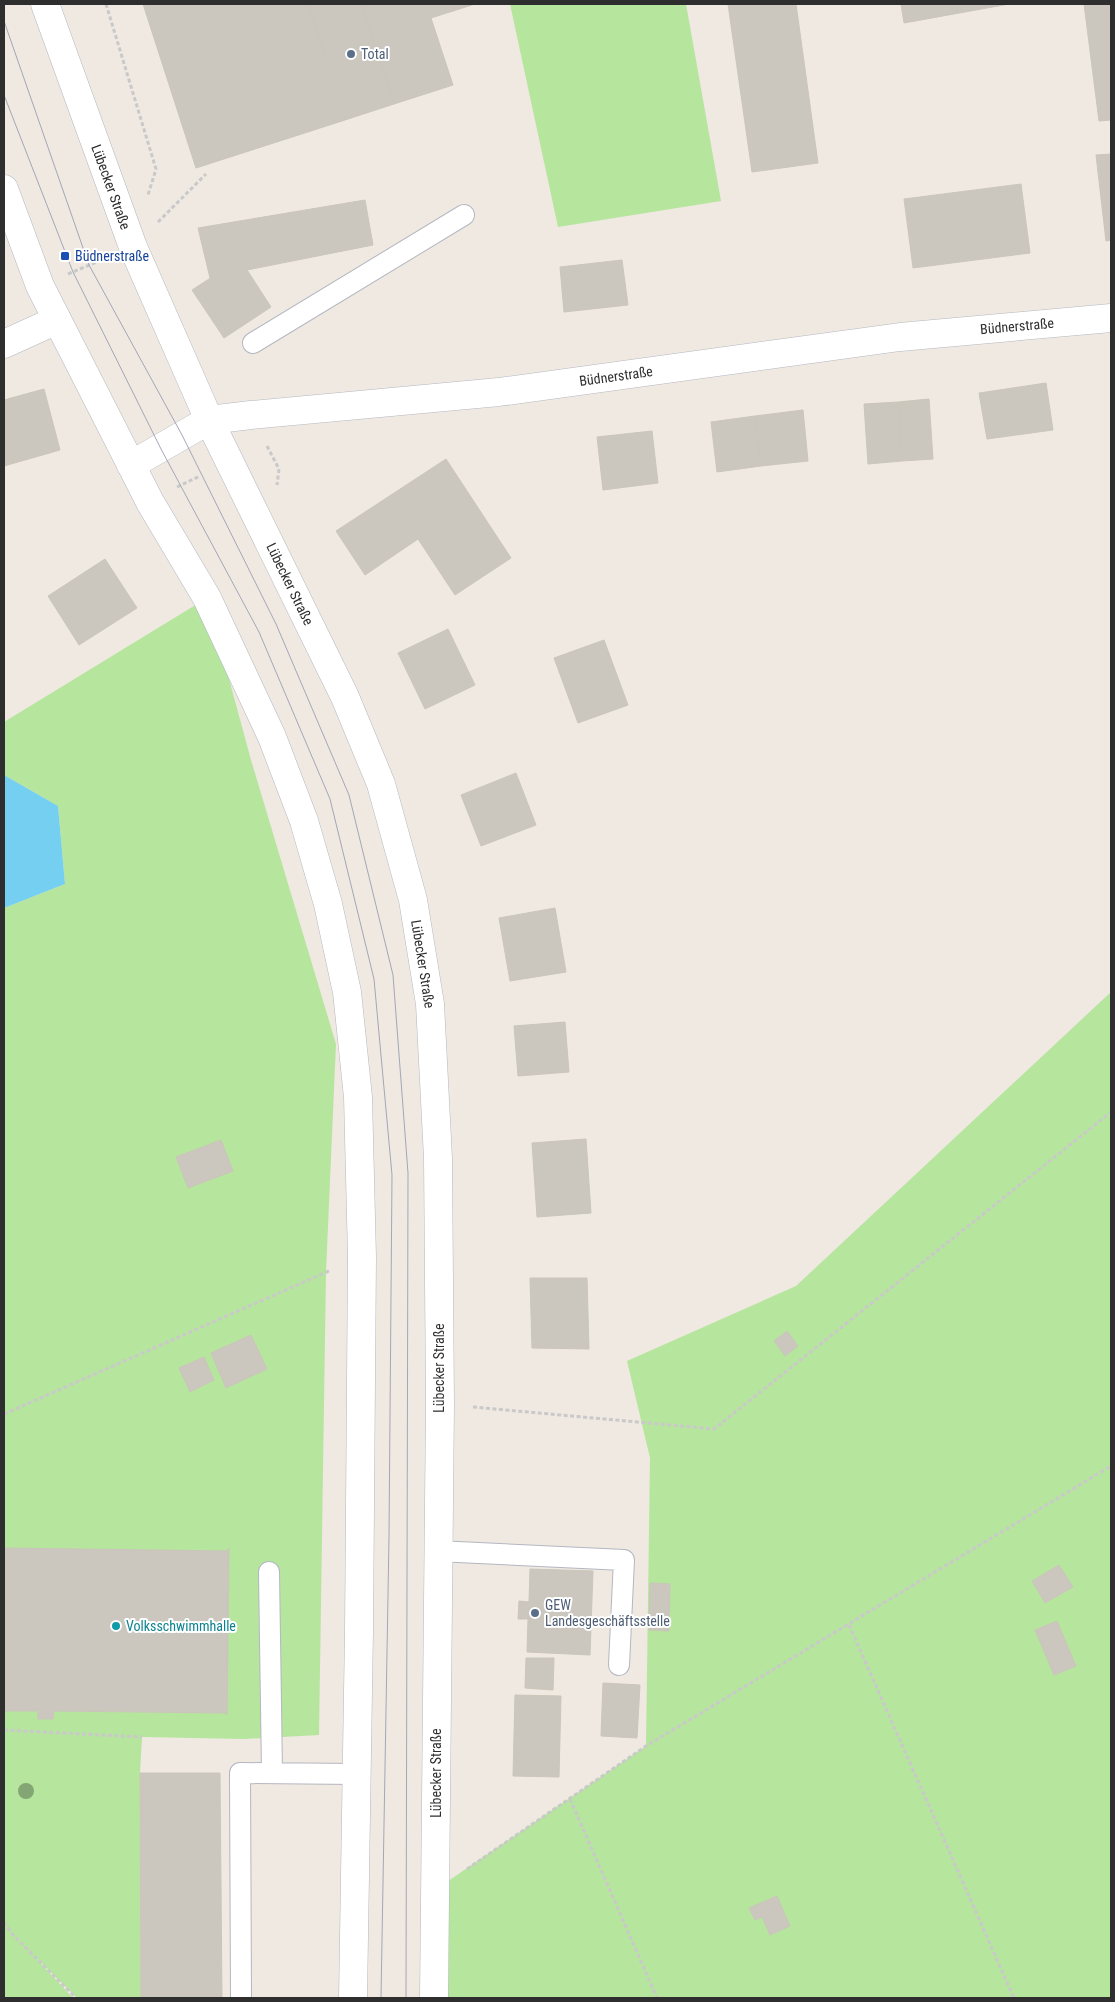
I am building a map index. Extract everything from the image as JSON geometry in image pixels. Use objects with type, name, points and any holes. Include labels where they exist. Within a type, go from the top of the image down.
[{"type":"street","name":"Lübecker Straße","points":[[45,4],[133,247],[209,420],[345,697],[380,784],[413,900],[430,1004],[438,1158],[440,1404],[437,1551],[434,1998]]},
{"type":"street","points":[[4,189],[40,286],[150,502],[206,598],[272,737],[304,821],[328,904],[347,992],[358,1097],[362,1257],[352,1998]]},
{"type":"street","name":"Büdnerstraße","points":[[131,465],[209,420],[251,414],[499,392],[900,337],[1111,318]]},
{"type":"street","points":[[4,344],[57,320]]},
{"type":"lane","points":[[253,343],[464,215]]},
{"type":"lane","points":[[437,1551],[624,1560],[619,1665]]},
{"type":"lane","points":[[269,1572],[272,1774]]},
{"type":"lane","points":[[240,1998],[240,1773],[356,1774]]},
{"type":"path","points":[[106,4],[156,169],[133,247]]},
{"type":"path","points":[[40,286],[133,247],[206,174]]},
{"type":"path","points":[[251,414],[279,469],[276,494]]},
{"type":"path","points":[[150,502],[229,460]]},
{"type":"path","points":[[440,1404],[714,1429],[1111,1112]]},
{"type":"path","points":[[4,1414],[335,1268],[335,1278]]},
{"type":"path","points":[[465,1861],[465,1871],[646,1746],[1111,1466]]},
{"type":"path","points":[[849,1625],[1014,1998]]},
{"type":"path","points":[[4,1730],[142,1737]]},
{"type":"path","points":[[570,1799],[657,1998]]},
{"type":"path","points":[[4,1922],[13,1935],[76,1998]]},
{"type":"green space","points":[[510,4],[686,4],[721,201],[558,227]]},
{"type":"green space","points":[[207,598],[251,760],[336,1044],[326,1272],[319,1735],[244,1739],[142,1737],[140,1773],[141,1998],[77,1998],[33,1955],[73,1998],[4,1998],[4,908],[65,884],[58,806],[4,775],[4,722]]},
{"type":"green space","points":[[1111,992],[1111,1998],[434,1998],[435,1890],[646,1746],[650,1458],[627,1361],[796,1286]]},
{"type":"water","points":[[4,775],[58,806],[65,884],[4,908]]},
{"type":"building","points":[[143,4],[308,4],[345,120],[196,168]]},
{"type":"building","name":"Total","points":[[308,4],[361,4],[394,104],[345,120]]},
{"type":"building","points":[[361,4],[475,4],[431,18],[453,85],[394,104]]},
{"type":"building","points":[[728,4],[796,4],[818,163],[752,172]]},
{"type":"building","points":[[901,4],[1009,4],[904,23]]},
{"type":"building","points":[[1084,4],[1111,4],[1111,120],[1099,121]]},
{"type":"building","points":[[1111,154],[1111,240],[1106,241],[1096,155]]},
{"type":"building","points":[[1021,184],[1030,253],[913,268],[904,199]]},
{"type":"building","points":[[365,200],[373,245],[247,270],[240,259],[210,278],[198,228]]},
{"type":"building","points":[[240,259],[271,307],[224,338],[192,290]]},
{"type":"building","points":[[622,260],[628,305],[564,312],[560,267]]},
{"type":"building","points":[[1046,383],[1053,430],[987,439],[979,393]]},
{"type":"building","points":[[44,389],[60,450],[4,466],[4,400]]},
{"type":"building","points":[[929,399],[933,459],[902,461],[898,402]]},
{"type":"building","points":[[898,402],[902,461],[868,464],[864,404]]},
{"type":"building","points":[[803,410],[808,461],[761,466],[755,416]]},
{"type":"building","points":[[755,416],[761,466],[717,472],[711,422]]},
{"type":"building","points":[[652,431],[658,483],[603,490],[597,437]]},
{"type":"building","points":[[446,459],[511,558],[455,595],[418,539],[365,575],[336,531]]},
{"type":"building","points":[[105,559],[137,608],[79,645],[48,596]]},
{"type":"building","points":[[448,629],[475,685],[425,709],[398,653]]},
{"type":"building","points":[[604,640],[628,705],[578,723],[554,658]]},
{"type":"building","points":[[516,773],[536,825],[481,846],[461,795]]},
{"type":"building","points":[[555,908],[566,972],[510,981],[499,918]]},
{"type":"building","points":[[565,1022],[569,1072],[518,1076],[514,1026]]},
{"type":"building","points":[[586,1139],[591,1213],[537,1217],[532,1143]]},
{"type":"building","points":[[221,1140],[233,1171],[188,1188],[176,1157]]},
{"type":"building","points":[[530,1278],[587,1278],[589,1349],[532,1348]]},
{"type":"building","points":[[787,1331],[798,1346],[785,1356],[774,1341]]},
{"type":"building","points":[[251,1335],[267,1369],[226,1388],[211,1353]]},
{"type":"building","points":[[204,1357],[214,1380],[190,1392],[179,1368]]},
{"type":"building","name":"Volksschwimmhalle","points":[[4,1548],[227,1551],[229,1548],[227,1715],[225,1713],[54,1711],[53,1719],[38,1719],[38,1711],[4,1711]]},
{"type":"building","points":[[1059,1565],[1073,1587],[1045,1603],[1032,1581]]},
{"type":"building","points":[[530,1569],[593,1571],[590,1655],[527,1652],[528,1619],[518,1619],[519,1601],[529,1602]]},
{"type":"building","points":[[650,1583],[670,1584],[669,1631],[649,1630]]},
{"type":"building","points":[[1057,1621],[1076,1666],[1054,1675],[1035,1630]]},
{"type":"building","points":[[526,1658],[554,1658],[553,1690],[525,1688]]},
{"type":"building","points":[[603,1683],[640,1685],[637,1738],[601,1736]]},
{"type":"building","points":[[515,1695],[561,1696],[559,1777],[513,1776]]},
{"type":"building","points":[[140,1773],[220,1773],[222,1998],[141,1998]]},
{"type":"building","points":[[777,1896],[790,1926],[770,1935],[762,1917],[755,1920],[749,1908]]},
{"type":"tram line","points":[[4,21],[89,265],[182,435],[276,624],[349,795],[393,975],[408,1173],[406,1998]]},
{"type":"tram line","points":[[4,95],[73,272],[161,449],[259,632],[330,799],[374,979],[392,1175],[389,1537],[381,1998]]},
{"type":"place","name":"Total","points":[[351,54]]},
{"type":"place","name":"Büdnerstraße","points":[[65,256]]},
{"type":"place","name":"GEW Landesgeschäftsstelle","points":[[535,1613]]},
{"type":"place","name":"Volksschwimmhalle","points":[[116,1626]]}]
